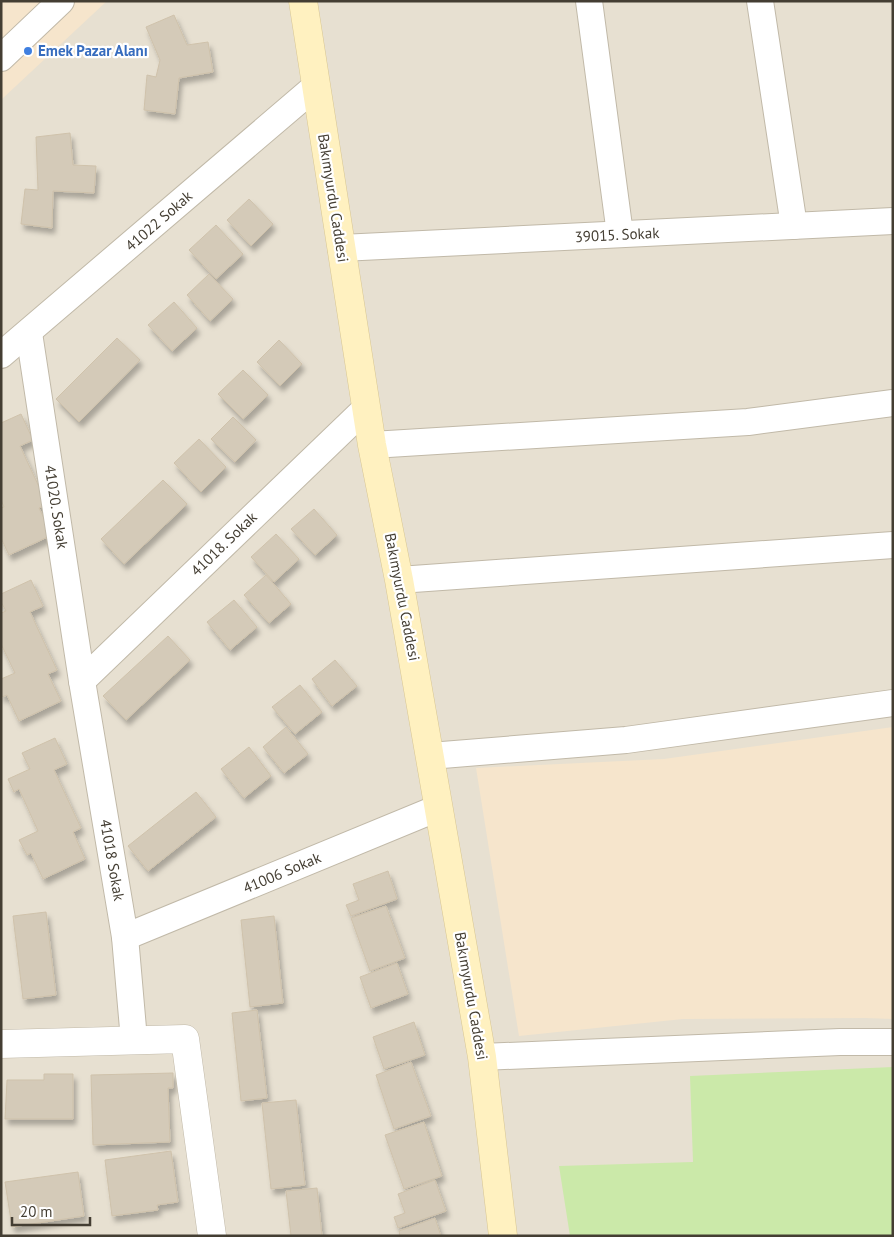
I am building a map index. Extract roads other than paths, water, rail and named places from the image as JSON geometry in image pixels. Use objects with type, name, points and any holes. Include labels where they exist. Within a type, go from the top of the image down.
[{"type":"main road","name":"Bakımyurdu Caddesi","points":[[303,1],[372,445],[399,580],[482,1057],[503,1236]]},
{"type":"main road","name":"Bakımyurdu Caddesi","points":[[497,1194],[514,1236]]},
{"type":"street","points":[[1,58],[61,1]]},
{"type":"street","points":[[589,1],[620,234]]},
{"type":"street","points":[[760,1],[794,226]]},
{"type":"street","name":"41022 Sokak","points":[[1,355],[316,86]]},
{"type":"street","name":"39015. Sokak","points":[[341,248],[893,221]]},
{"type":"street","name":"41020. Sokak","points":[[29,333],[82,681]]},
{"type":"street","points":[[372,445],[748,422],[893,402]]},
{"type":"street","name":"41018. Sokak","points":[[82,681],[366,408]]},
{"type":"street","points":[[399,580],[893,546]]},
{"type":"street","name":"41018 Sokak","points":[[82,681],[125,937],[134,1040]]},
{"type":"street","points":[[430,756],[626,740],[893,703]]},
{"type":"street","name":"41006 Sokak","points":[[125,937],[438,808]]},
{"type":"street","points":[[1,1044],[185,1039],[212,1236]]},
{"type":"street","points":[[482,1057],[840,1042],[893,1042]]},
{"type":"place","name":"Emek Pazar Alanı","points":[[28,51]]}]
